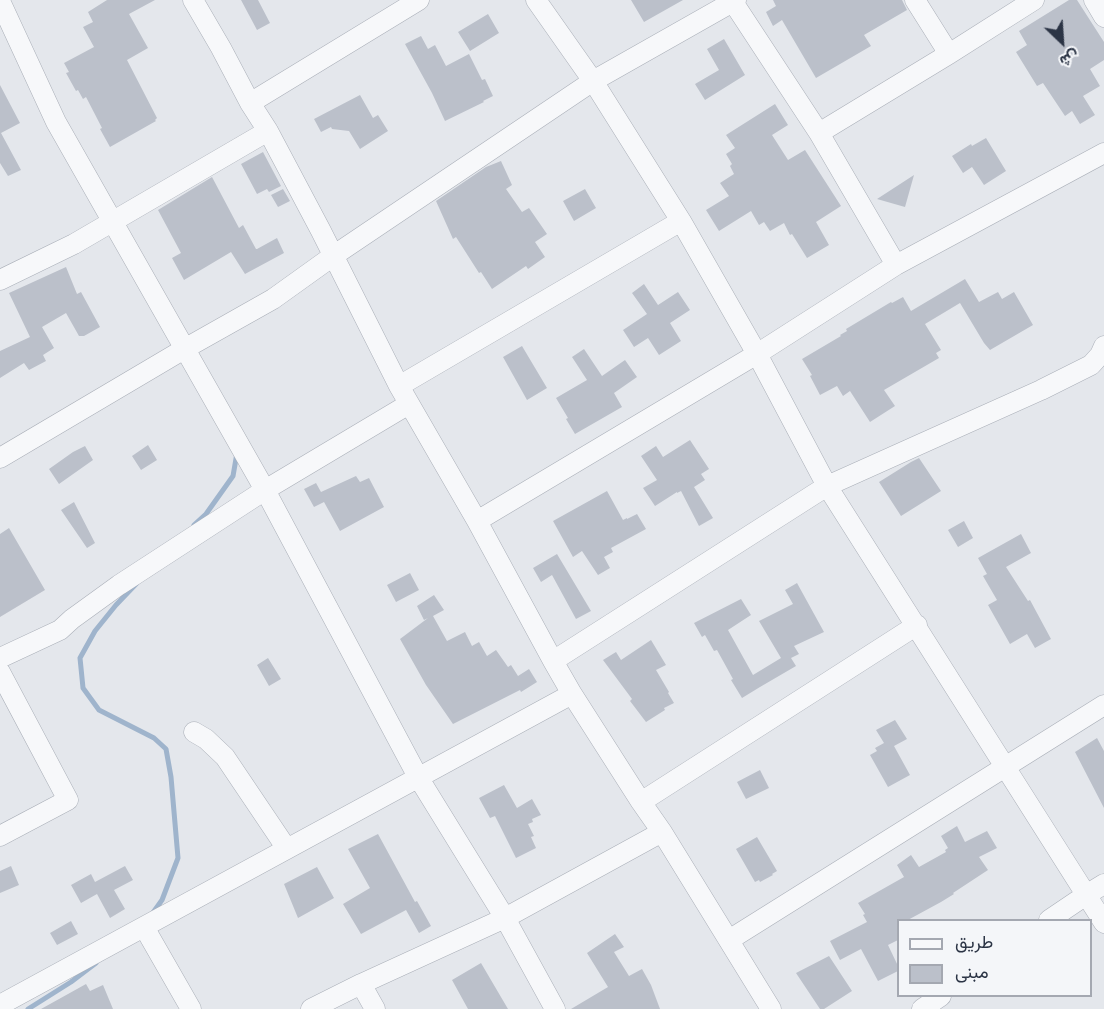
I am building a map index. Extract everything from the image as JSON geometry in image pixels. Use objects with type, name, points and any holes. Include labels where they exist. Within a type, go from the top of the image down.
[{"type":"street","points":[[193,0],[222,48],[250,103],[268,130],[399,386],[477,521],[553,661],[641,802],[663,832],[771,1009]]},
{"type":"street","points":[[250,103],[419,0]]},
{"type":"street","points":[[536,0],[593,81],[681,221],[757,354],[827,486],[1104,923]]},
{"type":"street","points":[[915,0],[950,54]]},
{"type":"street","points":[[819,133],[1034,0]]},
{"type":"street","points":[[1094,0],[1104,17]]},
{"type":"street","points":[[0,1],[56,122],[265,490],[418,777],[505,918],[555,1009]]},
{"type":"street","points":[[0,458],[273,299],[593,81],[734,1],[819,133],[896,264]]},
{"type":"street","points":[[0,280],[112,223],[268,130]]},
{"type":"street","points":[[477,521],[757,354],[896,264],[1104,153]]},
{"type":"street","points":[[399,386],[681,221]]},
{"type":"street","points":[[553,661],[827,486],[1091,366],[1104,346]]},
{"type":"street","points":[[0,658],[60,630],[119,585],[265,490],[409,404]]},
{"type":"street","points":[[641,802],[916,626]]},
{"type":"street","points":[[0,672],[68,800],[0,836]]},
{"type":"street","points":[[4,1001],[572,694]]},
{"type":"street","points":[[729,940],[1104,705]]},
{"type":"street","points":[[194,732],[206,739],[225,757],[287,849]]},
{"type":"street","points":[[311,1009],[505,918],[663,832]]},
{"type":"street","points":[[1052,919],[1104,884]]},
{"type":"street","points":[[144,927],[190,1009]]},
{"type":"street","points":[[361,984],[375,1009]]},
{"type":"street","points":[[922,1009],[940,997]]},
{"type":"building","points":[[107,0],[155,0],[129,14],[148,48],[127,60],[157,118],[156,121],[110,147],[86,97],[83,99],[78,90],[76,91],[66,73],[69,72],[64,63],[94,47],[83,27],[93,22],[88,12]]},
{"type":"building","points":[[241,0],[258,0],[270,23],[257,30]]},
{"type":"building","points":[[631,0],[683,0],[644,22]]},
{"type":"building","points":[[773,0],[902,0],[907,10],[864,35],[871,46],[816,78],[782,20],[773,26],[766,12],[776,6]]},
{"type":"building","points":[[1069,0],[1077,0],[1104,42],[1104,60],[1090,69],[1100,86],[1083,96],[1095,115],[1080,124],[1072,111],[1065,116],[1043,83],[1037,86],[1016,52],[1027,45],[1019,31]]},
{"type":"building","points":[[488,14],[499,33],[470,51],[458,32]]},
{"type":"building","points":[[421,36],[428,49],[435,45],[446,66],[469,54],[493,96],[445,121],[405,44]]},
{"type":"building","points":[[724,39],[745,75],[705,100],[695,84],[719,70],[707,49]]},
{"type":"building","points":[[0,85],[20,123],[1,133],[21,170],[8,176],[0,163]]},
{"type":"building","points":[[360,95],[373,118],[378,115],[388,131],[360,149],[349,131],[331,127],[321,132],[314,119]]},
{"type":"building","points":[[775,104],[788,125],[772,135],[788,160],[805,150],[841,206],[816,222],[829,245],[807,258],[784,223],[770,231],[764,222],[759,225],[751,211],[719,231],[706,210],[729,196],[720,183],[734,174],[730,166],[732,164],[726,154],[735,148],[726,135]]},
{"type":"building","points":[[986,138],[1006,171],[984,185],[972,167],[963,173],[952,156]]},
{"type":"building","points":[[263,152],[281,186],[269,192],[267,189],[257,194],[241,164]]},
{"type":"building","points":[[501,161],[512,185],[506,189],[522,212],[529,208],[547,234],[535,242],[545,257],[528,269],[526,266],[492,289],[456,237],[453,239],[436,201],[486,167]]},
{"type":"building","points":[[914,175],[905,207],[877,199]]},
{"type":"building","points":[[212,177],[239,228],[243,225],[256,249],[277,238],[284,253],[245,274],[231,252],[184,280],[172,258],[181,253],[158,210]]},
{"type":"building","points":[[283,189],[290,201],[278,207],[271,195]]},
{"type":"building","points":[[585,189],[596,208],[574,221],[563,201]]},
{"type":"building","points":[[66,267],[77,294],[81,292],[100,327],[84,336],[79,336],[66,313],[42,327],[54,348],[43,355],[46,361],[29,370],[24,363],[0,378],[0,351],[30,337],[9,293]]},
{"type":"building","points":[[965,279],[979,302],[998,292],[1002,299],[1014,292],[1033,325],[990,350],[960,303],[925,324],[941,350],[936,353],[939,358],[884,390],[895,406],[870,422],[850,391],[843,396],[837,386],[820,395],[802,359],[891,302],[903,297],[911,311]]},
{"type":"building","points":[[644,284],[658,305],[678,292],[690,310],[670,323],[681,341],[659,355],[648,338],[634,347],[623,330],[647,314],[632,293]]},
{"type":"building","points":[[522,346],[547,388],[527,400],[503,357]]},
{"type":"building","points":[[584,349],[602,376],[625,360],[637,377],[614,393],[622,407],[575,434],[556,398],[587,380],[572,357]]},
{"type":"building","points":[[690,440],[709,469],[701,474],[705,480],[694,487],[713,518],[699,526],[681,491],[655,506],[643,488],[657,480],[641,456],[656,446],[663,457]]},
{"type":"building","points":[[148,445],[157,460],[141,470],[132,456]]},
{"type":"building","points":[[85,446],[93,460],[59,484],[49,469]]},
{"type":"building","points":[[919,458],[941,491],[901,516],[879,482]]},
{"type":"building","points":[[356,476],[360,482],[369,478],[384,507],[340,531],[324,502],[314,507],[304,489],[316,483],[321,492]]},
{"type":"building","points":[[607,491],[623,520],[637,514],[646,529],[611,548],[613,552],[604,557],[610,568],[598,575],[582,551],[573,557],[553,521]]},
{"type":"building","points":[[74,502],[95,543],[87,548],[61,510]]},
{"type":"building","points":[[964,521],[973,538],[958,547],[948,530]]},
{"type":"building","points":[[9,528],[45,590],[0,617],[0,534]]},
{"type":"building","points":[[1021,534],[1031,553],[1006,567],[1028,601],[1030,600],[1051,639],[1035,648],[1027,634],[1010,644],[988,605],[997,600],[983,576],[987,574],[978,558]]},
{"type":"building","points":[[557,554],[591,611],[576,619],[552,575],[541,582],[533,568]]},
{"type":"building","points":[[410,573],[419,590],[396,602],[387,585]]},
{"type":"building","points":[[797,583],[824,632],[794,646],[799,654],[791,658],[796,666],[742,698],[717,650],[714,651],[705,635],[702,637],[694,623],[741,599],[751,615],[728,630],[753,675],[781,658],[759,621],[793,604],[785,590]]},
{"type":"building","points":[[434,595],[444,610],[433,616],[447,641],[465,632],[472,646],[479,642],[487,656],[496,650],[508,667],[511,665],[518,676],[529,669],[537,682],[453,724],[426,685],[400,639],[428,618],[424,620],[417,606]]},
{"type":"building","points":[[651,640],[666,665],[656,670],[674,703],[646,722],[603,660],[616,652],[621,660]]},
{"type":"building","points":[[268,658],[281,679],[269,686],[257,665]]},
{"type":"building","points":[[895,720],[907,739],[894,746],[910,775],[888,787],[870,755],[877,751],[875,748],[884,743],[876,730]]},
{"type":"building","points":[[1097,738],[1104,751],[1104,808],[1075,752]]},
{"type":"building","points":[[760,770],[769,788],[746,799],[737,782]]},
{"type":"building","points":[[504,785],[517,808],[532,799],[541,815],[532,819],[533,822],[528,824],[534,836],[531,837],[536,848],[516,858],[495,816],[490,818],[479,798]]},
{"type":"building","points":[[957,826],[965,842],[987,831],[997,848],[979,857],[988,870],[954,894],[910,919],[897,919],[897,940],[888,945],[897,964],[897,972],[878,981],[861,949],[840,960],[830,941],[867,922],[858,903],[904,877],[897,865],[911,855],[919,867],[946,852],[948,848],[941,836]]},
{"type":"building","points":[[378,834],[415,902],[417,901],[431,926],[419,933],[406,910],[361,934],[343,904],[370,888],[348,849]]},
{"type":"building","points":[[757,837],[777,871],[760,882],[759,880],[755,882],[736,849]]},
{"type":"building","points":[[11,866],[19,885],[0,893],[0,871]]},
{"type":"building","points":[[125,866],[133,880],[114,890],[125,909],[110,918],[97,894],[81,903],[71,885],[91,874],[95,882]]},
{"type":"building","points":[[317,867],[334,898],[298,918],[284,884]]},
{"type":"building","points":[[71,921],[78,934],[57,945],[50,933]]},
{"type":"building","points":[[615,934],[624,947],[614,952],[629,976],[642,969],[660,1009],[571,1009],[608,987],[587,953]]},
{"type":"building","points":[[829,956],[852,991],[824,1009],[820,1009],[796,973]]},
{"type":"building","points":[[481,963],[508,1009],[468,1009],[452,980]]},
{"type":"building","points":[[86,984],[90,991],[103,985],[113,1009],[41,1009]]},
{"type":"waterway","points":[[194,525],[206,514],[233,476],[237,453]]},
{"type":"waterway","points":[[137,583],[95,631],[80,658],[83,688],[99,710],[154,738],[166,749],[171,777],[178,858],[162,900],[152,914]]},
{"type":"waterway","points":[[28,1009],[96,963]]}]
